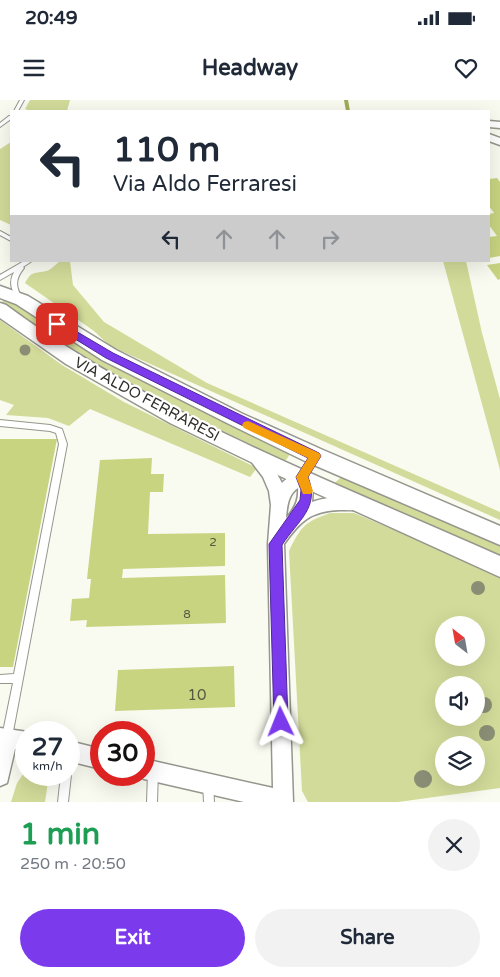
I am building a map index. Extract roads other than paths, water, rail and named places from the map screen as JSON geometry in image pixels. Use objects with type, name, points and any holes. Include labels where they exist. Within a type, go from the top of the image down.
[{"type":"main road","name":"VIA ALDO FERRARESI","points":[[0,292],[22,300],[109,355],[315,456],[500,536]]},
{"type":"main road","name":"VIA ALDO FERRARESI","points":[[0,309],[29,332],[156,407],[255,456],[500,567]]},
{"type":"main road","points":[[302,477],[315,456]]},
{"type":"street","points":[[155,773],[209,793],[283,802],[276,544],[280,505],[279,494],[275,484],[268,471],[255,456]]},
{"type":"street","points":[[276,544],[299,514],[306,500],[307,490],[302,477],[288,486],[280,505]]},
{"type":"street","points":[[299,514],[318,506],[333,503],[361,504]]},
{"type":"street","points":[[0,776],[4,737]]},
{"type":"lane","points":[[22,300],[13,285],[14,276],[28,262]]},
{"type":"lane","points":[[0,278],[21,268]]},
{"type":"lane","points":[[1,422],[50,428],[59,432],[63,444],[18,678],[4,737]]},
{"type":"lane","points":[[0,678],[18,678]]},
{"type":"lane","points":[[63,802],[65,786]]},
{"type":"lane","points":[[150,786],[152,802]]},
{"type":"waterway","points":[[346,100],[348,110]]}]
